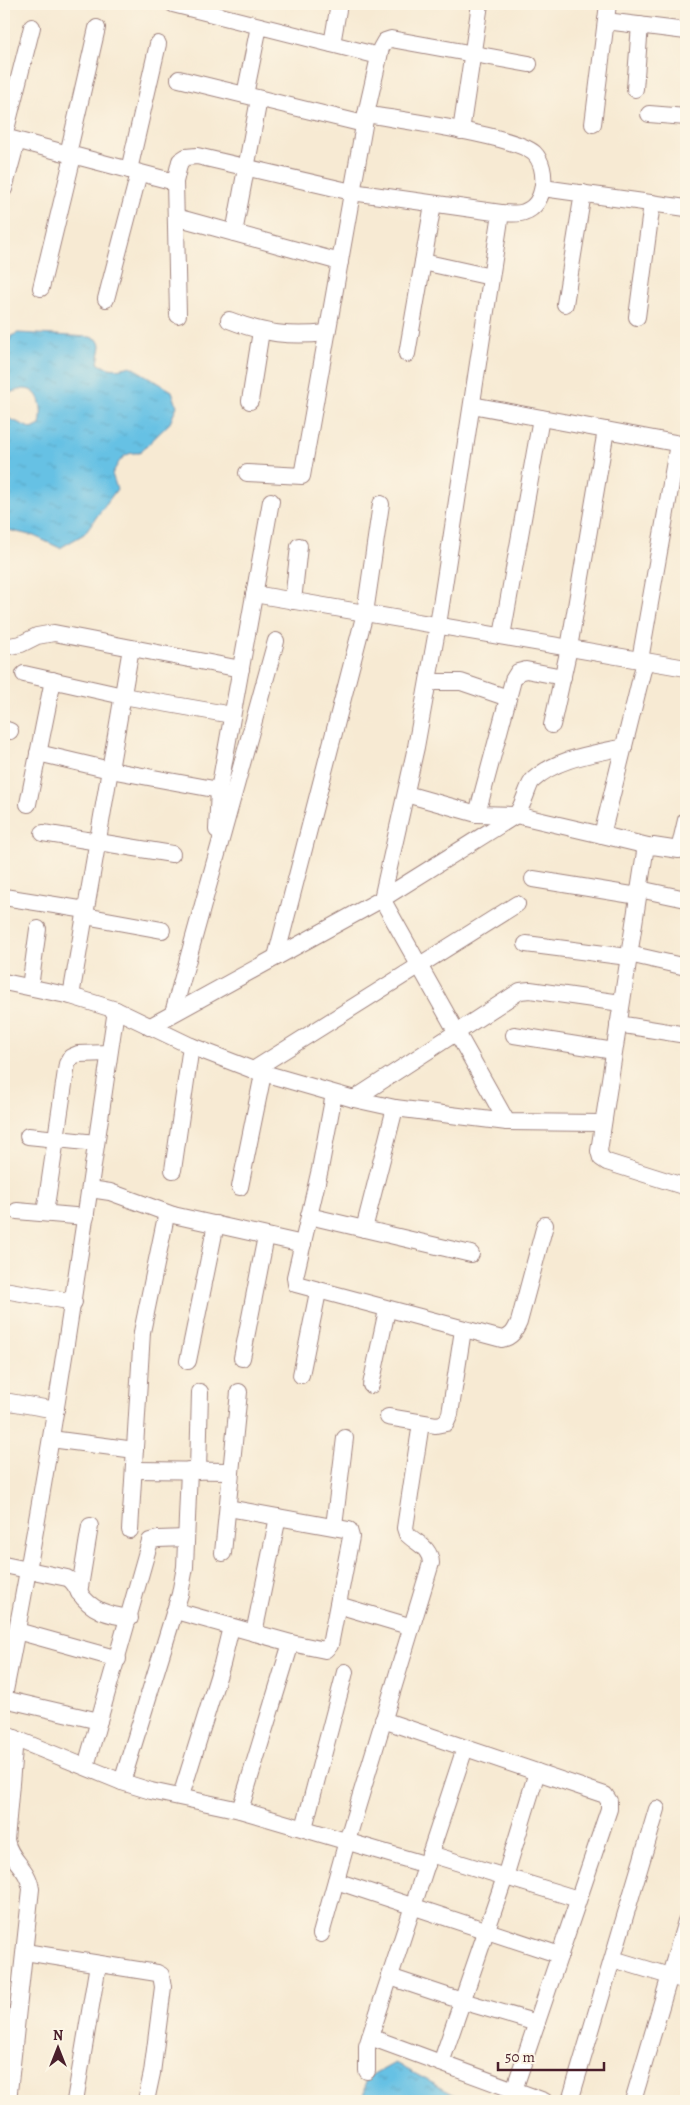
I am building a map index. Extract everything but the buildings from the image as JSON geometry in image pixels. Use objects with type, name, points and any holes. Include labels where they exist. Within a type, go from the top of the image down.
[{"type":"street","points":[[173,4],[198,7],[259,26],[378,56]]},
{"type":"street","points":[[332,44],[339,4]]},
{"type":"street","points":[[461,131],[480,4]]},
{"type":"street","points":[[594,124],[608,4]]},
{"type":"street","points":[[606,21],[686,31]]},
{"type":"street","points":[[635,89],[640,25]]},
{"type":"street","points":[[234,233],[246,168],[259,26]]},
{"type":"street","points":[[4,189],[8,138],[32,28]]},
{"type":"street","points":[[41,288],[97,28]]},
{"type":"street","points":[[247,473],[302,476],[365,119],[380,48],[385,41],[391,40],[529,64]]},
{"type":"street","points":[[106,299],[134,172],[158,44]]},
{"type":"street","points":[[178,315],[176,182],[180,161],[186,157],[197,156],[352,192],[501,213],[524,213],[540,199],[542,188],[542,164],[528,149],[518,145],[461,131],[365,119],[252,97],[179,79]]},
{"type":"street","points":[[648,114],[686,117]]},
{"type":"street","points":[[8,138],[176,182]]},
{"type":"street","points":[[542,188],[686,208]]},
{"type":"street","points":[[566,304],[583,193]]},
{"type":"street","points":[[637,317],[652,203]]},
{"type":"street","points":[[407,354],[433,204]]},
{"type":"street","points":[[501,213],[438,625],[406,794],[382,899],[508,1122]]},
{"type":"street","points":[[176,217],[340,262]]},
{"type":"street","points":[[423,262],[491,277]]},
{"type":"street","points":[[229,320],[261,331],[277,334],[302,336],[327,333]]},
{"type":"street","points":[[250,401],[261,331]]},
{"type":"street","points":[[472,404],[682,444],[642,660],[624,747],[602,835]]},
{"type":"street","points":[[502,636],[541,418]]},
{"type":"street","points":[[552,725],[569,648],[606,430]]},
{"type":"street","points":[[218,849],[219,790],[271,501]]},
{"type":"street","points":[[276,957],[365,613],[381,504]]},
{"type":"street","points":[[293,601],[299,546]]},
{"type":"street","points":[[254,594],[686,668]]},
{"type":"street","points":[[4,647],[21,644],[37,636],[54,633],[240,669]]},
{"type":"street","points":[[173,1014],[276,641]]},
{"type":"street","points":[[71,996],[131,648]]},
{"type":"street","points":[[478,814],[513,680],[518,672],[526,670],[563,676]]},
{"type":"street","points":[[24,674],[123,696],[232,715]]},
{"type":"street","points":[[28,804],[53,680]]},
{"type":"street","points":[[428,682],[461,682],[508,698]]},
{"type":"street","points":[[150,1027],[382,899],[516,815],[522,808],[531,781],[546,770],[564,761],[624,747]]},
{"type":"street","points":[[38,753],[110,770],[219,790]]},
{"type":"street","points":[[406,794],[478,814],[516,815],[676,851],[683,850],[686,820]]},
{"type":"street","points":[[43,833],[172,854]]},
{"type":"street","points":[[648,846],[645,852],[638,892],[599,1151],[601,1158],[607,1162],[686,1187]]},
{"type":"street","points":[[534,879],[686,899]]},
{"type":"street","points":[[4,897],[162,930]]},
{"type":"street","points":[[240,1187],[258,1072],[419,965],[516,904]]},
{"type":"street","points":[[30,987],[38,930]]},
{"type":"street","points":[[526,944],[628,956],[686,967]]},
{"type":"street","points":[[4,982],[71,996],[116,1010],[191,1046],[258,1072],[354,1099],[395,1108],[508,1122],[602,1123]]},
{"type":"street","points":[[354,1099],[520,991],[530,990],[621,1003]]},
{"type":"street","points":[[99,1721],[4,1697],[8,1652],[17,1631],[29,1570],[74,1302],[116,1010]]},
{"type":"street","points":[[618,1024],[686,1036]]},
{"type":"street","points":[[514,1035],[614,1051]]},
{"type":"street","points":[[173,1170],[191,1046]]},
{"type":"street","points":[[45,1213],[67,1064],[71,1057],[78,1054],[109,1053]]},
{"type":"street","points":[[334,1094],[320,1168],[295,1277],[296,1284],[318,1292],[463,1330],[502,1339],[508,1338],[514,1332],[519,1322],[545,1225]]},
{"type":"street","points":[[364,1229],[395,1108]]},
{"type":"street","points":[[28,1136],[96,1143]]},
{"type":"street","points":[[90,1189],[110,1192],[173,1215],[303,1244]]},
{"type":"street","points":[[17,1211],[86,1217]]},
{"type":"street","points":[[130,1530],[142,1332],[165,1221],[167,1216],[173,1215]]},
{"type":"street","points":[[309,1216],[471,1254]]},
{"type":"street","points":[[188,1361],[216,1224]]},
{"type":"street","points":[[242,1358],[266,1236]]},
{"type":"street","points":[[4,1290],[74,1302]]},
{"type":"street","points":[[301,1375],[318,1292]]},
{"type":"street","points":[[372,1385],[387,1310]]},
{"type":"street","points":[[388,1417],[436,1426],[446,1423],[450,1414],[463,1330]]},
{"type":"street","points":[[122,1782],[176,1611],[185,1568],[186,1538],[200,1392]]},
{"type":"street","points":[[223,1553],[239,1392]]},
{"type":"street","points":[[4,1402],[56,1410]]},
{"type":"street","points":[[321,1934],[347,1841],[431,1563],[431,1555],[427,1548],[406,1534],[405,1528],[421,1423]]},
{"type":"street","points":[[334,1526],[346,1438]]},
{"type":"street","points":[[51,1439],[135,1450]]},
{"type":"street","points":[[134,1470],[232,1471]]},
{"type":"street","points":[[176,1611],[291,1643],[325,1650],[328,1648],[351,1534],[346,1528],[228,1508]]},
{"type":"street","points":[[254,1633],[278,1516]]},
{"type":"street","points":[[79,1593],[90,1526]]},
{"type":"street","points":[[86,1766],[130,1618],[150,1541],[186,1538]]},
{"type":"street","points":[[4,1565],[71,1580],[79,1593],[92,1606],[106,1614],[130,1618]]},
{"type":"street","points":[[338,1605],[412,1627]]},
{"type":"street","points":[[181,1796],[222,1664],[231,1627]]},
{"type":"street","points":[[17,1631],[118,1659]]},
{"type":"street","points":[[240,1810],[291,1643]]},
{"type":"street","points":[[304,1828],[345,1672]]},
{"type":"street","points":[[383,1720],[605,1795],[609,1801],[609,1809],[514,2090]]},
{"type":"street","points":[[8,2101],[8,2077],[25,1952],[31,1889],[30,1879],[26,1871],[8,1850],[6,1840],[9,1736],[122,1782],[151,1791],[240,1810],[347,1841],[505,1877],[578,1900]]},
{"type":"street","points":[[367,2072],[370,2037],[465,1748]]},
{"type":"street","points":[[441,2063],[505,1877],[537,1772]]},
{"type":"street","points":[[570,2101],[657,1809]]},
{"type":"street","points":[[4,1866],[10,1864],[30,1879]]},
{"type":"street","points":[[336,1881],[560,1955]]},
{"type":"street","points":[[633,2101],[686,1921]]},
{"type":"street","points":[[25,1952],[157,1973],[162,1981],[152,2073],[146,2101]]},
{"type":"street","points":[[613,1959],[686,1981]]},
{"type":"street","points":[[76,2101],[98,1964]]},
{"type":"street","points":[[390,1977],[537,2023]]},
{"type":"street","points":[[370,2037],[544,2101]]},
{"type":"water","points":[[18,333],[97,339],[101,346],[98,363],[113,369],[130,366],[172,391],[177,406],[170,423],[139,453],[129,454],[122,458],[112,474],[117,489],[84,534],[60,548],[34,536],[4,529],[4,420],[8,418],[32,429],[40,425],[41,420],[40,402],[35,393],[24,389],[4,394],[4,356],[11,336]]},
{"type":"water","points":[[395,2063],[466,2101],[364,2101],[366,2079]]}]
